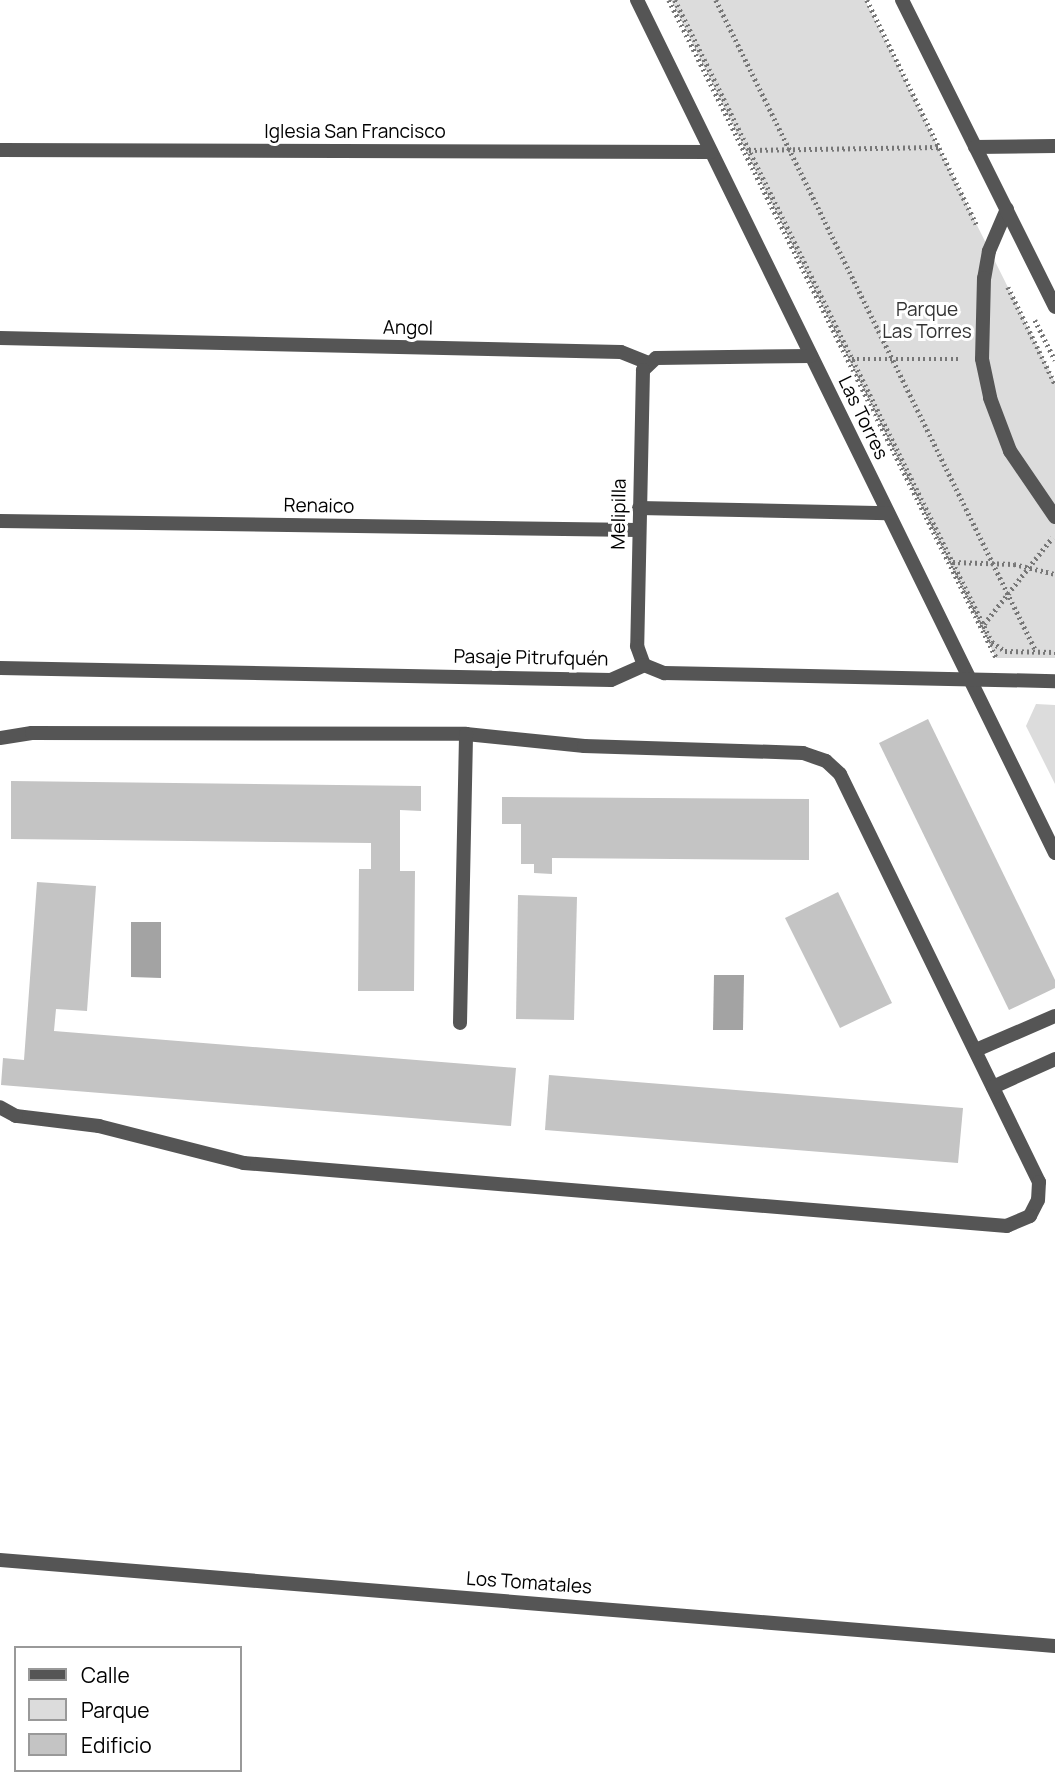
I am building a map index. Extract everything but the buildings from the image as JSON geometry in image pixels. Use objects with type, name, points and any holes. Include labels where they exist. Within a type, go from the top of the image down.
[{"type":"street","name":"Las Torres","points":[[637,0],[1055,853]]},
{"type":"street","points":[[902,0],[1055,307]]},
{"type":"street","points":[[975,147],[1055,146]]},
{"type":"street","name":"Iglesia San Francisco","points":[[0,150],[711,152]]},
{"type":"street","points":[[1007,209],[989,250],[981,302],[982,359],[994,411],[1010,451],[1055,517]]},
{"type":"street","name":"Angol","points":[[0,338],[621,352],[648,363],[668,357],[811,356]]},
{"type":"street","name":"Melipilla","points":[[644,665],[637,646],[638,530],[640,381],[648,363]]},
{"type":"street","points":[[639,508],[888,513]]},
{"type":"street","name":"Renaico","points":[[0,521],[638,530]]},
{"type":"street","points":[[644,665],[664,673],[1055,681]]},
{"type":"street","name":"Pasaje Pitrufquén","points":[[0,668],[611,680],[644,665]]},
{"type":"street","points":[[0,738],[32,733],[466,734],[584,746],[803,753],[827,761],[840,774],[1039,1182],[1038,1200],[1030,1216],[1007,1226],[244,1163],[99,1126],[16,1116],[0,1107]]},
{"type":"street","points":[[460,1023],[466,734]]},
{"type":"street","points":[[975,1050],[1055,1016]]},
{"type":"street","points":[[993,1087],[1055,1059]]},
{"type":"street","name":"Los Tomatales","points":[[0,1560],[1055,1646]]},
{"type":"path","points":[[668,0],[996,658],[1055,658]]},
{"type":"path","points":[[675,0],[984,624],[1000,650],[1055,652]]},
{"type":"path","points":[[716,0],[1037,652]]},
{"type":"path","points":[[867,0],[1055,384]]},
{"type":"path","points":[[749,150],[939,147]]},
{"type":"path","points":[[852,359],[982,359]]},
{"type":"path","points":[[984,624],[1055,534]]},
{"type":"path","points":[[953,562],[992,562],[1055,574]]},
{"type":"green space","name":"Parque Las Torres","points":[[671,0],[865,0],[1055,382],[1055,658],[996,658]]},
{"type":"green space","points":[[1036,704],[1055,705],[1055,784],[1026,726]]},
{"type":"shaded area","points":[[131,922],[161,922],[161,978],[131,977]]},
{"type":"shaded area","points":[[714,975],[744,975],[743,1030],[713,1030]]}]
